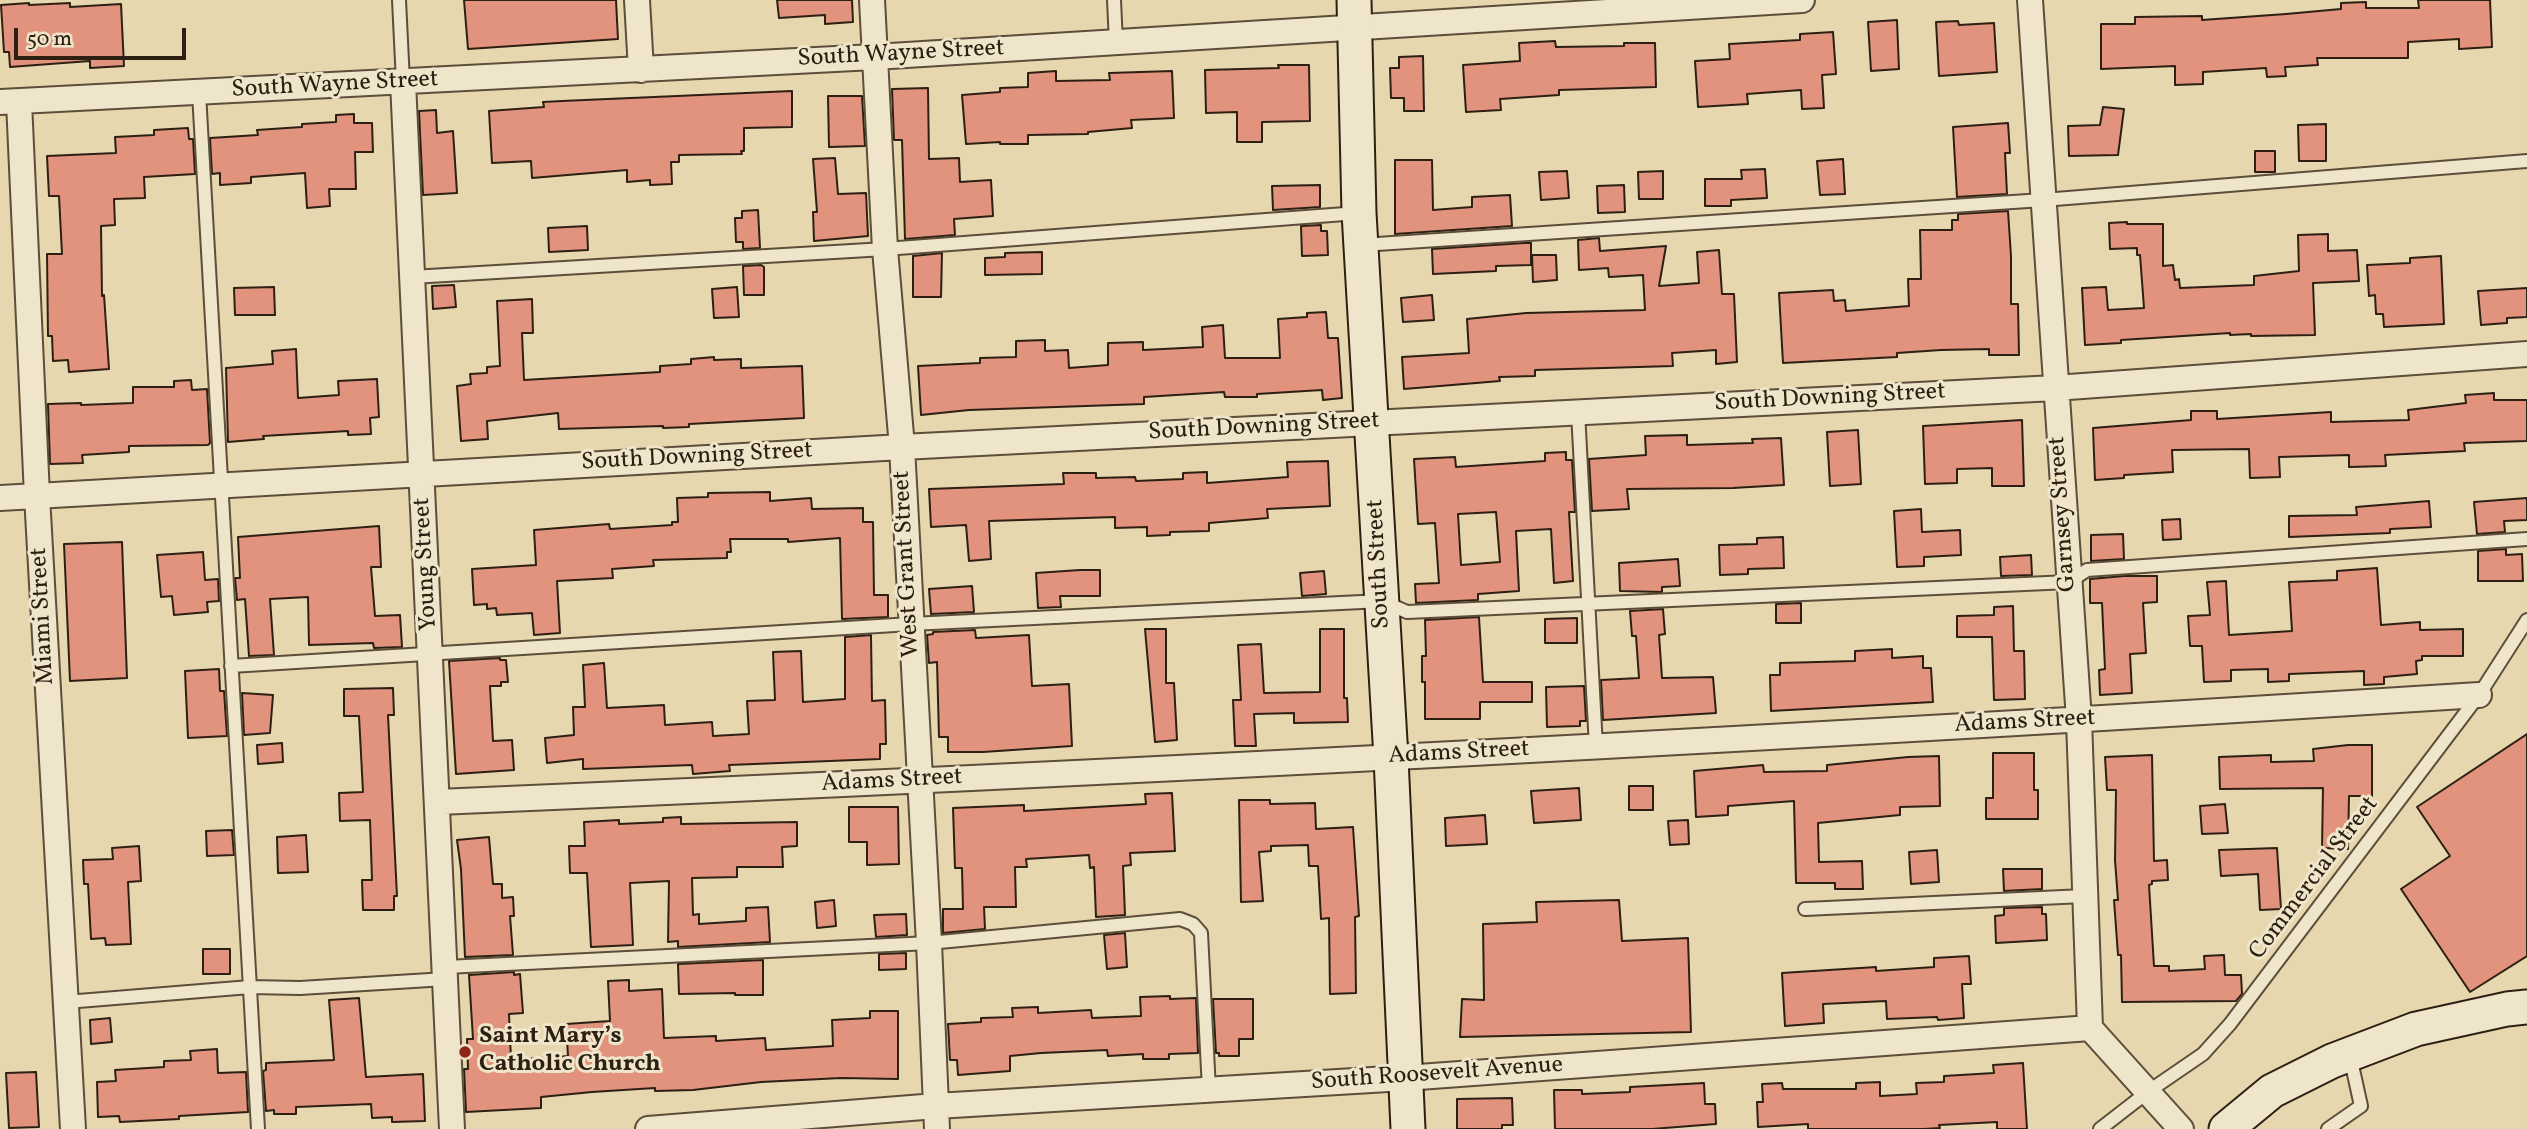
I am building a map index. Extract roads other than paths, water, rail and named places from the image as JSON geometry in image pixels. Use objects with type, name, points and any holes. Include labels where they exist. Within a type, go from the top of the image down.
[{"type":"street","points":[[637,0],[641,70]]},
{"type":"street","name":"West Grant Street","points":[[872,0],[885,249],[902,447],[936,1118]]},
{"type":"street","name":"South Wayne Street","points":[[10,102],[1116,43],[1355,14],[1802,0]]},
{"type":"street","name":"Garnsey Street","points":[[2030,0],[2079,720],[2090,1028]]},
{"type":"street","name":"South Street","points":[[1355,14],[1360,229],[1391,758],[1408,1129]]},
{"type":"street","name":"Young Street","points":[[403,82],[452,1129]]},
{"type":"street","name":"Miami Street","points":[[10,102],[37,496],[73,1129]]},
{"type":"street","name":"South Downing Street","points":[[0,498],[902,447],[2055,388],[2527,354]]},
{"type":"street","name":"Adams Street","points":[[438,802],[1391,758],[2479,695]]},
{"type":"street","points":[[2226,1129],[2272,1091],[2350,1055],[2416,1029],[2527,1007]]},
{"type":"street","points":[[2090,1028],[2181,1129]]},
{"type":"street","name":"South Roosevelt Avenue","points":[[648,1129],[936,1118],[1209,1090],[2090,1028]]},
{"type":"lane","name":"Young Street","points":[[399,0],[403,82]]},
{"type":"lane","points":[[1114,0],[1116,43]]},
{"type":"lane","points":[[199,93],[258,1129]]},
{"type":"lane","points":[[412,277],[885,249],[2043,200],[2527,161]]},
{"type":"lane","points":[[1578,412],[1596,747]]},
{"type":"lane","points":[[231,666],[911,624],[1382,601],[1407,612],[2069,582],[2087,570],[2527,539]]},
{"type":"lane","name":"Commercial Street","points":[[2100,1129],[2203,1054],[2231,1024],[2479,695],[2527,620]]},
{"type":"lane","points":[[1805,909],[2084,896]]},
{"type":"lane","points":[[66,1002],[250,987],[300,988],[446,973],[929,943],[1180,919],[1193,924],[1200,933],[1209,1090]]},
{"type":"lane","points":[[2328,1129],[2361,1105],[2350,1055]]},
{"type":"place","name":"Saint Mary’s Catholic Church","points":[[465,1052]]}]
